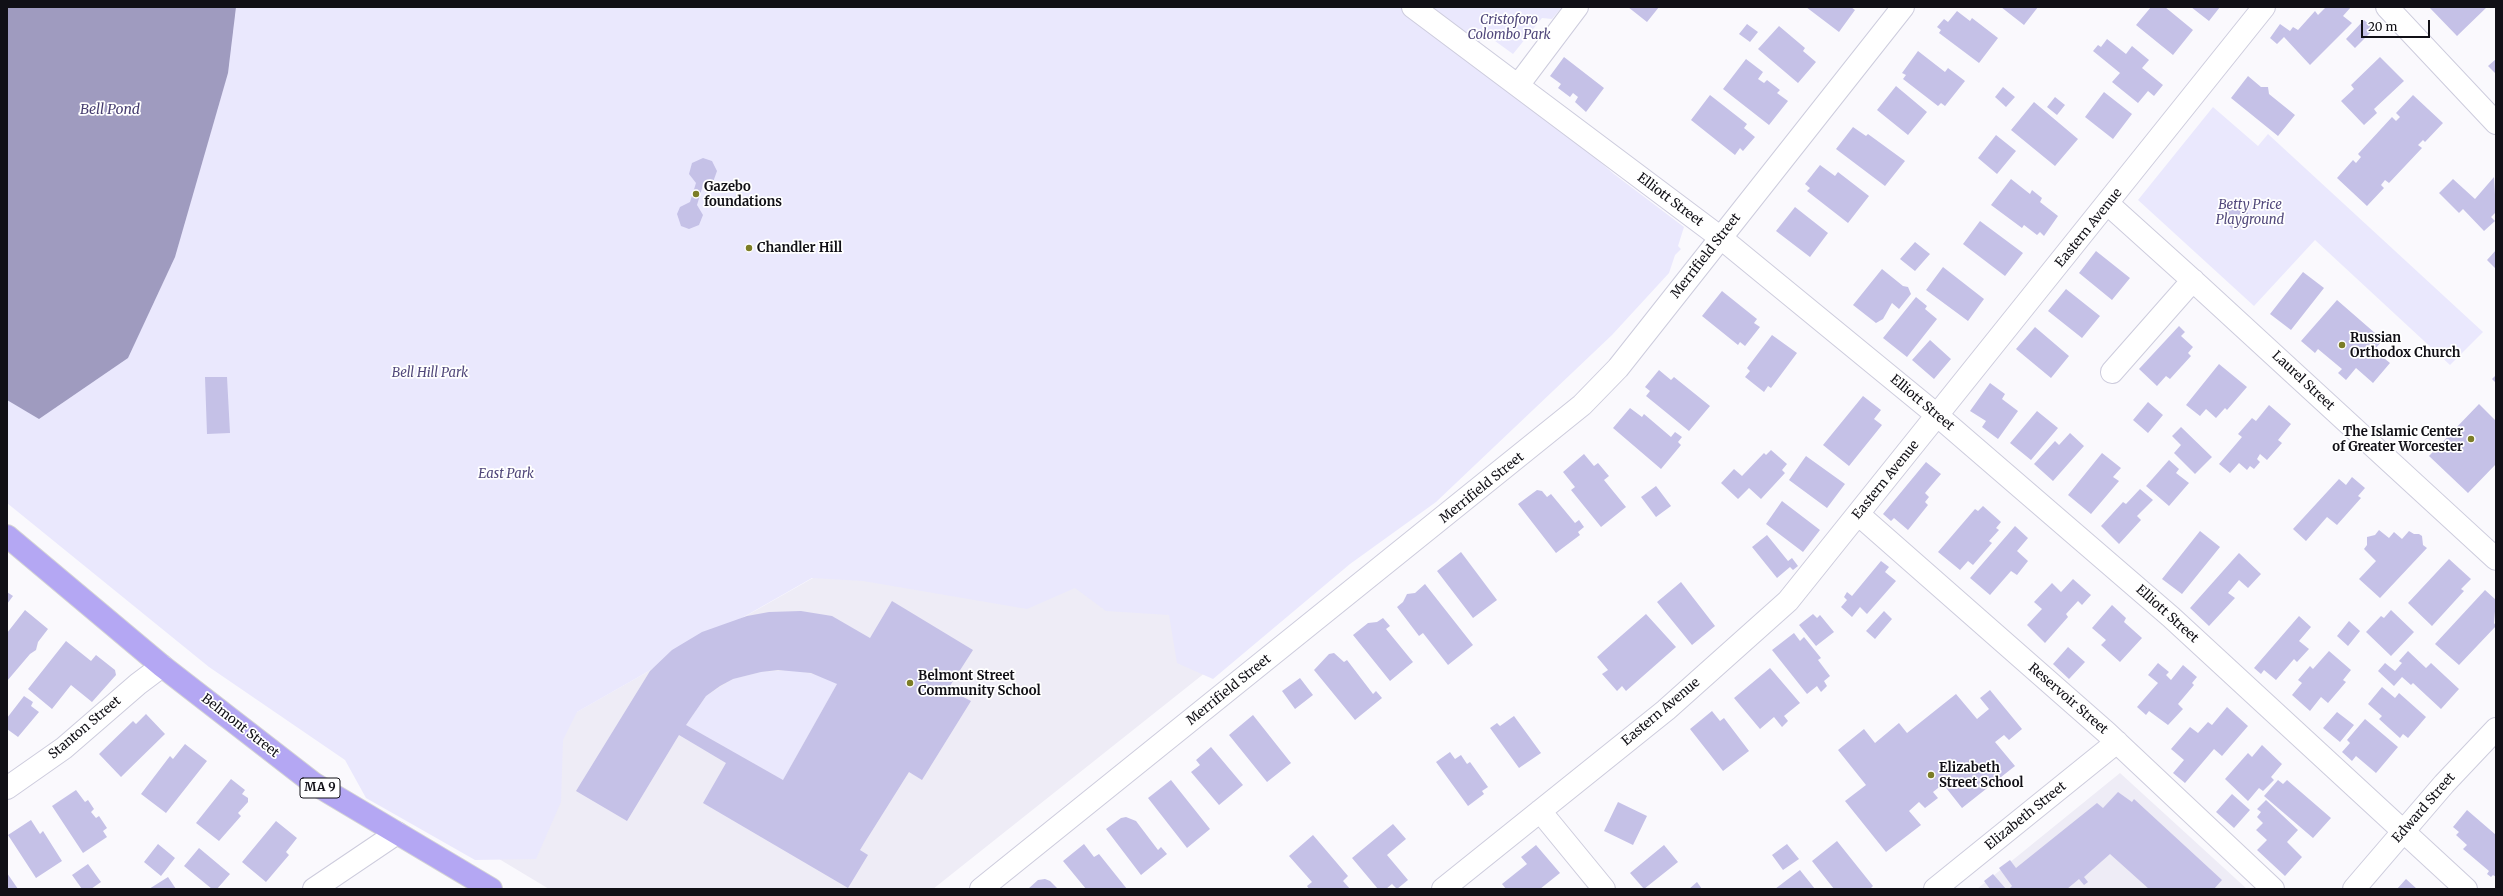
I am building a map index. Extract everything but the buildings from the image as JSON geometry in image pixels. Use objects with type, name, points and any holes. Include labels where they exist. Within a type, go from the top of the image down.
[{"type":"highway","name":"Belmont Street","points":[[7,536],[162,666],[313,784],[491,889]]},
{"type":"street","name":"Elliott Street","points":[[1413,7],[1519,84],[1721,238],[1938,416],[2171,617],[2466,889]]},
{"type":"street","points":[[1519,84],[1577,7]]},
{"type":"street","name":"Merrifield Street","points":[[981,889],[1582,405],[1618,368],[1904,7]]},
{"type":"street","name":"Eastern Avenue","points":[[1442,889],[1666,710],[1788,601],[2108,204],[2264,7]]},
{"type":"street","points":[[2386,7],[2496,123]]},
{"type":"street","name":"Laurel Street","points":[[2108,204],[2193,280],[2496,559]]},
{"type":"street","points":[[2112,372],[2193,280]]},
{"type":"street","name":"Reservoir Street","points":[[1858,514],[2117,742],[2273,889]]},
{"type":"street","name":"Stanton Street","points":[[7,788],[64,748],[138,684],[162,666]]},
{"type":"street","name":"Edward Street","points":[[2354,889],[2444,784],[2496,729]]},
{"type":"street","name":"Elizabeth Street","points":[[1935,889],[2117,742]]},
{"type":"street","points":[[1540,811],[1604,889]]},
{"type":"street","points":[[314,889],[397,833]]},
{"type":"shaded area","name":"Belmont Street Community School","points":[[1035,452],[1347,560],[933,889],[549,889],[411,806]]},
{"type":"shaded area","points":[[2120,773],[2247,889],[1977,889]]},
{"type":"green space","name":"Bell Hill Park","points":[[7,7],[1562,7],[1552,19],[1542,18],[1513,54],[1484,33],[1476,49],[1520,71],[1553,121],[1614,174],[1684,227],[1678,246],[1681,249],[1675,255],[1669,273],[1612,335],[1436,502],[1350,564],[1213,679],[1177,663],[1169,615],[1106,611],[1075,588],[1027,609],[863,581],[812,578],[577,712],[563,740],[561,802],[536,859],[475,860],[366,798],[345,760],[209,667],[7,503]]},
{"type":"green space","name":"Betty Price Playground","points":[[2213,107],[2258,146],[2268,134],[2483,332],[2450,365],[2315,240],[2254,306],[2138,200]]},
{"type":"green space","points":[[795,670],[824,677],[837,684],[783,780],[686,725],[706,696],[733,679],[761,672]]},
{"type":"water","name":"Bell Pond","points":[[7,7],[236,7],[228,73],[175,257],[128,358],[39,419],[7,400]]},
{"type":"place","name":"Gazebo foundations","points":[[696,194]]},
{"type":"place","name":"Chandler Hill","points":[[749,248]]},
{"type":"place","name":"Russian Orthodox Church","points":[[2342,345]]},
{"type":"place","name":"The Islamic Center of Greater Worcester","points":[[2471,439]]},
{"type":"place","name":"Belmont Street Community School","points":[[910,683]]},
{"type":"place","name":"Elizabeth Street School","points":[[1931,775]]},
{"type":"park label","name":"Cristoforo Colombo Park","points":[[1509,28]]},
{"type":"park label","name":"East Park","points":[[506,474]]}]
